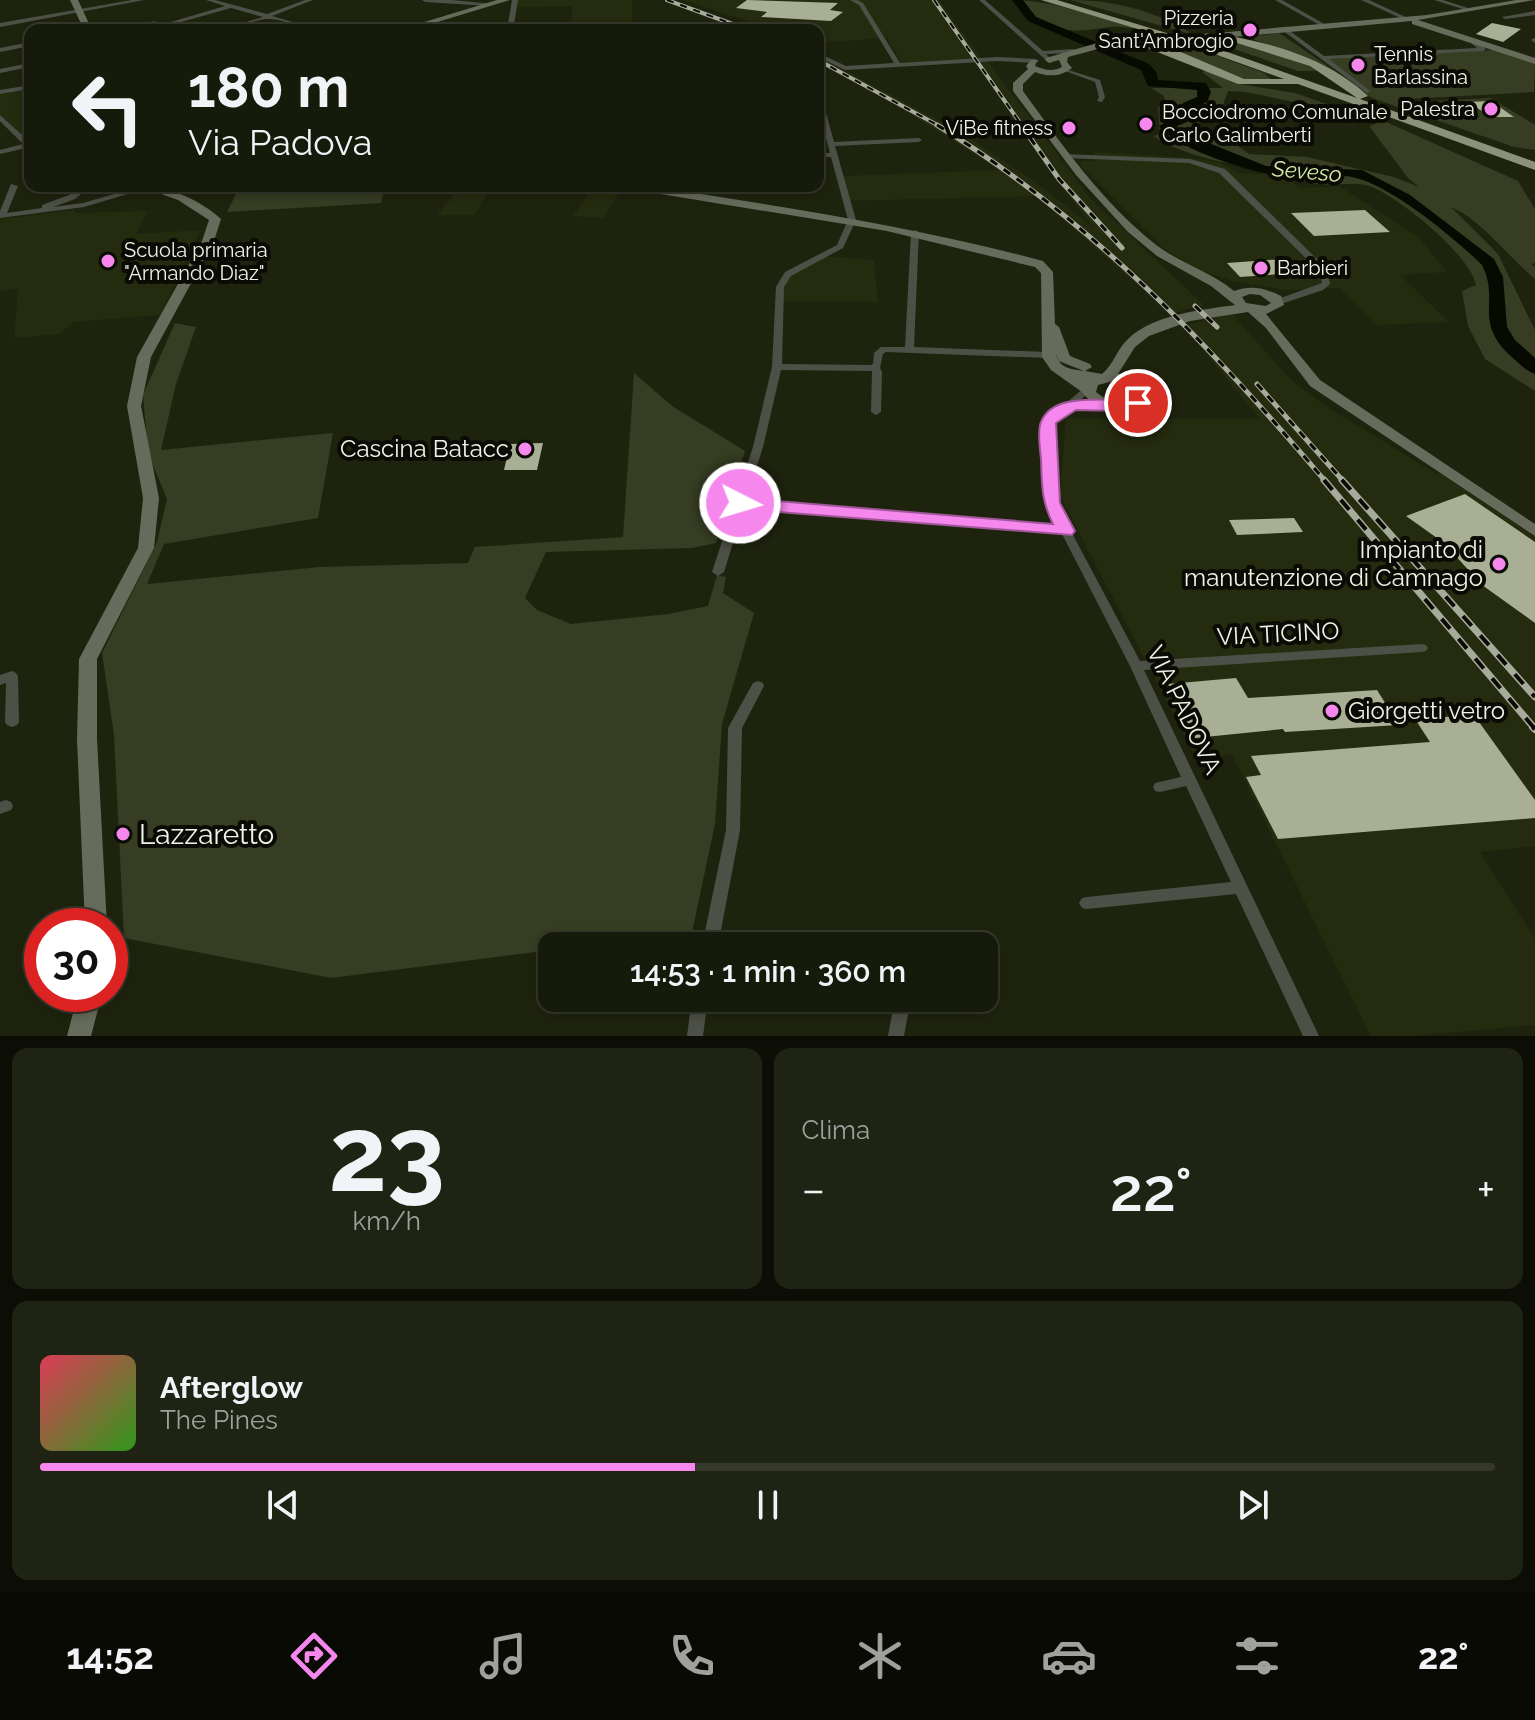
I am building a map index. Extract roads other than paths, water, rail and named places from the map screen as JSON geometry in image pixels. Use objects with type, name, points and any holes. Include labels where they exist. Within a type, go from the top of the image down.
[{"type":"highway","points":[[1046,0],[1165,42],[1304,73],[1318,72],[1320,62]]},
{"type":"highway","points":[[1060,0],[1165,42],[1237,81],[1297,84],[1535,163]]},
{"type":"highway","points":[[1209,36],[1238,35],[1262,47],[1320,62],[1358,94],[1391,109]]},
{"type":"highway","points":[[1232,55],[1273,76],[1275,80],[1271,84]]},
{"type":"highway","points":[[1232,55],[1362,104]]},
{"type":"highway","points":[[1232,55],[1391,109],[1535,163]]},
{"type":"street","points":[[74,0],[85,24]]},
{"type":"street","points":[[0,25],[141,0]]},
{"type":"street","points":[[209,0],[296,24]]},
{"type":"street","points":[[243,24],[310,0]]},
{"type":"street","points":[[425,0],[490,4]]},
{"type":"street","points":[[422,24],[506,0]]},
{"type":"street","points":[[511,24],[515,0]]},
{"type":"street","points":[[853,0],[861,4],[898,65]]},
{"type":"street","points":[[982,0],[1034,63],[1048,73],[1066,59],[1094,46],[1209,36]]},
{"type":"street","points":[[1278,0],[1325,26]]},
{"type":"street","points":[[1364,0],[1473,42],[1535,61]]},
{"type":"street","points":[[1437,0],[1471,10]]},
{"type":"street","points":[[1238,35],[1416,20],[1530,0]]},
{"type":"street","points":[[167,24],[231,6]]},
{"type":"street","points":[[1505,17],[1535,13]]},
{"type":"street","points":[[146,24],[198,15]]},
{"type":"street","points":[[1284,29],[1320,62],[1367,91]]},
{"type":"street","points":[[1320,62],[1482,50],[1473,42]]},
{"type":"street","points":[[0,50],[24,45]]},
{"type":"street","points":[[824,58],[845,68],[1014,60],[1034,63],[1066,59]]},
{"type":"street","points":[[1066,156],[1190,161],[1222,171],[1324,271],[1326,284],[1313,293],[1301,295],[1260,291],[1216,282],[1169,259],[1099,198],[1066,156],[1018,91],[1018,83],[1034,63],[1066,59],[1098,81],[1100,101]]},
{"type":"street","points":[[0,71],[24,66]]},
{"type":"street","points":[[0,92],[24,88]]},
{"type":"street","points":[[0,117],[24,139]]},
{"type":"street","points":[[718,572],[777,367],[783,278],[840,246],[852,220],[824,122]]},
{"type":"street","points":[[831,144],[919,140]]},
{"type":"street","points":[[0,152],[24,145]]},
{"type":"street","points":[[824,155],[834,155]]},
{"type":"street","points":[[14,186],[1,216],[96,202],[127,192]]},
{"type":"street","points":[[26,214],[79,192]]},
{"type":"street","points":[[95,908],[87,739],[88,659],[146,548],[151,498],[134,406],[144,357],[208,241],[215,219],[182,198],[164,192]]},
{"type":"street","points":[[699,192],[915,232],[1043,266],[1047,272],[1048,355],[1088,389],[1093,397],[1106,404]]},
{"type":"street","points":[[72,197],[80,202],[96,202]]},
{"type":"street","points":[[909,350],[915,232]]},
{"type":"street","points":[[1216,282],[1250,309]]},
{"type":"street","points":[[1219,310],[1235,299],[1238,293],[1260,291]]},
{"type":"street","points":[[1260,291],[1274,312],[1292,358],[1322,389],[1535,531]]},
{"type":"street","points":[[1065,408],[1092,382],[1111,374],[1126,348],[1145,333],[1219,310],[1274,312],[1301,295]]},
{"type":"street","points":[[1047,317],[1068,361],[1090,368],[1118,362]]},
{"type":"street","points":[[876,412],[875,368],[882,350],[1048,355]]},
{"type":"street","points":[[1065,408],[1132,405],[1142,399],[1141,390],[1130,382],[1118,362]]},
{"type":"street","points":[[777,367],[875,368]]},
{"type":"street","points":[[1062,370],[1084,377],[1130,382]]},
{"type":"street","name":"VIA PADOVA","points":[[1065,408],[1048,423],[1051,503],[1136,666],[1311,1036]]},
{"type":"street","points":[[740,503],[1066,531]]},
{"type":"street","name":"VIA TICINO","points":[[1136,666],[1422,648]]},
{"type":"street","points":[[0,680],[12,676],[12,722]]},
{"type":"street","points":[[713,932],[733,830],[735,728],[758,686]]},
{"type":"street","points":[[1160,787],[1191,780]]},
{"type":"street","points":[[1087,903],[1242,887]]},
{"type":"street","points":[[79,1036],[85,1012]]},
{"type":"street","points":[[695,1036],[698,1012]]},
{"type":"street","points":[[896,1036],[900,1012]]},
{"type":"waterway","name":"Seveso","points":[[1017,0],[1032,19],[1090,45]]},
{"type":"waterway","name":"Seveso","points":[[1097,47],[1145,67],[1151,73],[1152,83],[1202,86],[1205,92],[1202,99],[1188,106],[1186,117],[1166,126],[1174,134],[1238,162],[1265,170],[1357,173],[1369,177],[1446,227],[1488,262],[1495,277],[1496,319],[1500,333],[1535,368]]},
{"type":"railway","points":[[667,0],[733,24]]},
{"type":"railway","points":[[934,0],[1023,127]]},
{"type":"railway","points":[[824,63],[941,127]]},
{"type":"railway","points":[[937,125],[1047,202],[1146,288],[1238,382],[1326,482]]},
{"type":"railway","points":[[1021,125],[1059,179],[1122,248]]},
{"type":"railway","points":[[1195,306],[1217,327]]},
{"type":"railway","points":[[1257,384],[1344,482]]},
{"type":"railway","points":[[1324,480],[1535,729],[1533,727]]},
{"type":"railway","points":[[1342,480],[1535,697]]},
{"type":"place","name":"Pizzeria Sant'Ambrogio","points":[[1250,30]]},
{"type":"place","name":"Tennis Barlassina","points":[[1358,65]]},
{"type":"place","name":"Palestra","points":[[1491,109]]},
{"type":"place","name":"Bocciodromo Comunale Carlo Galimberti","points":[[1146,124]]},
{"type":"place","name":"ViBe fitness","points":[[1069,128]]},
{"type":"place","name":"Scuola primaria \"Armando Diaz\"","points":[[108,261]]},
{"type":"place","name":"Barbieri","points":[[1261,268]]},
{"type":"place","name":"Cascina Batacc","points":[[525,449]]},
{"type":"place","name":"Impianto di manutenzione di Camnago","points":[[1499,564]]},
{"type":"place","name":"Giorgetti vetro","points":[[1332,711]]},
{"type":"place","name":"Lazzaretto","points":[[123,834]]}]
